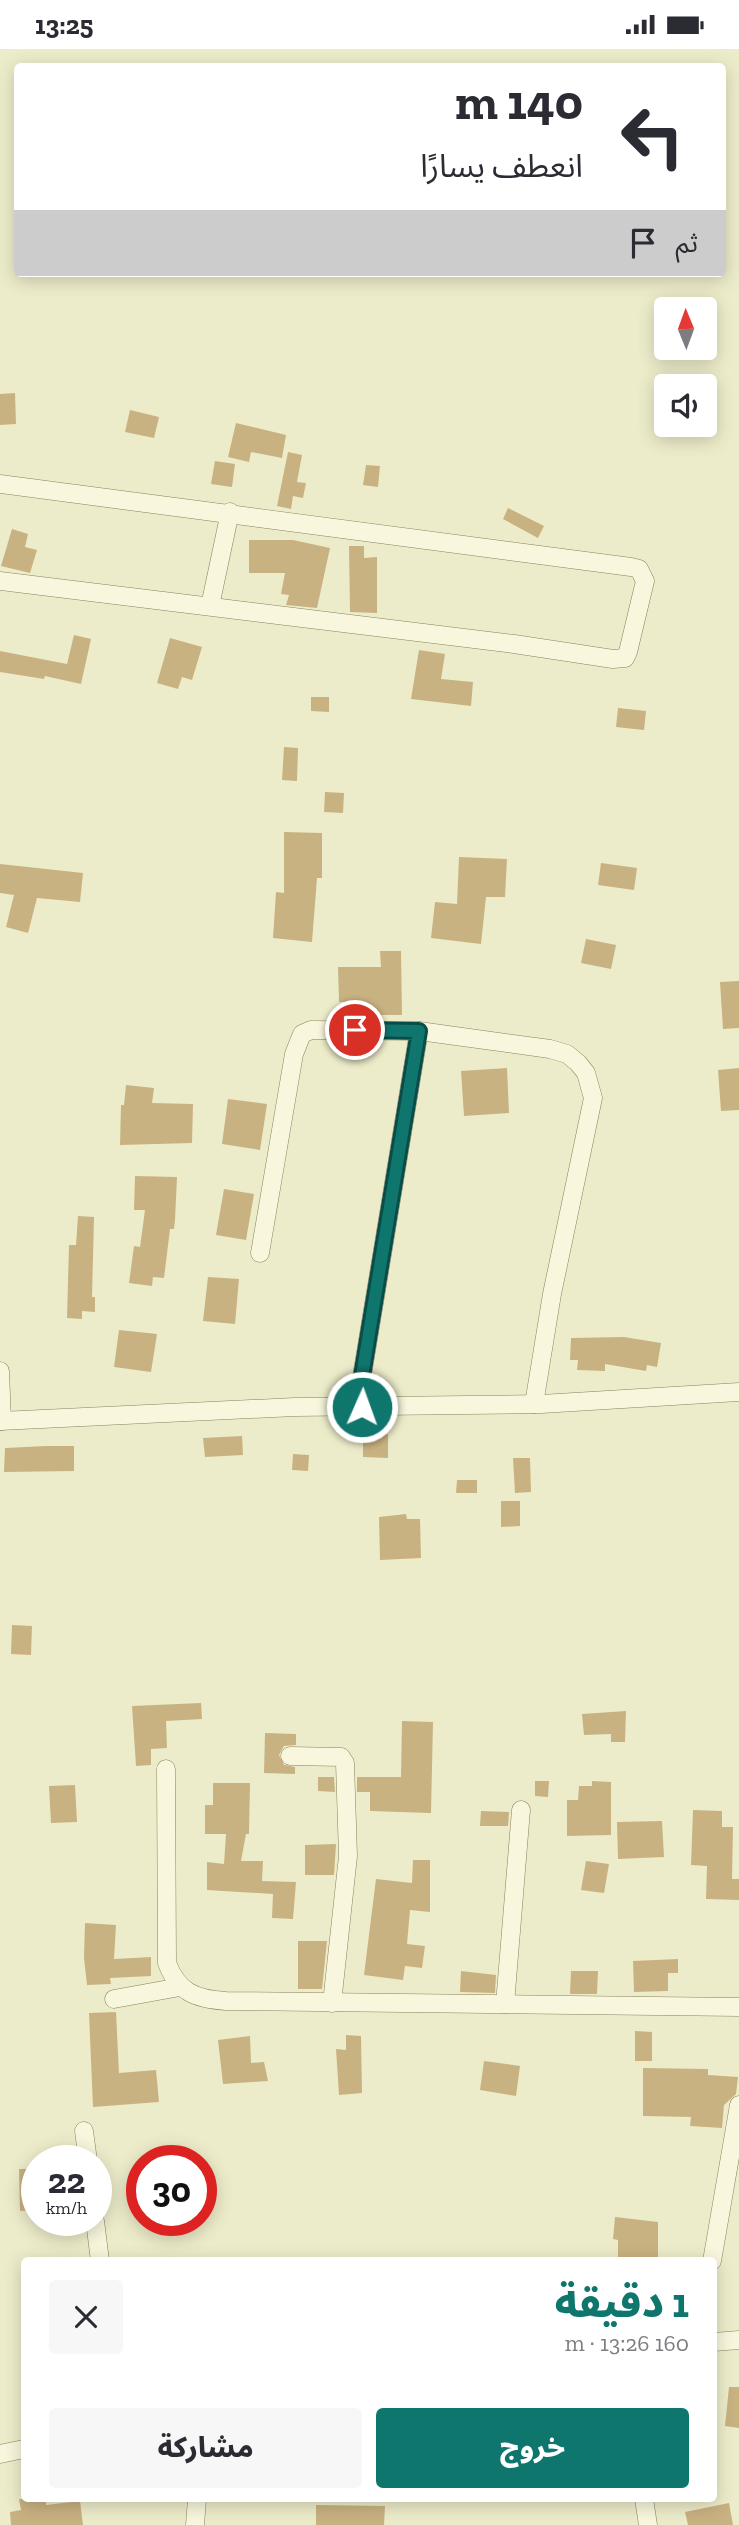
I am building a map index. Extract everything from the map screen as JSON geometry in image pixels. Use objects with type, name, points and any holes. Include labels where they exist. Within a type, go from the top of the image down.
[{"type":"street","points":[[0,484],[230,512],[631,567],[639,569],[645,581],[628,652],[625,658],[613,659],[514,644],[0,581]]},
{"type":"street","points":[[210,606],[230,512]]},
{"type":"street","points":[[260,1253],[294,1055],[302,1034],[311,1030],[419,1031],[519,1042],[567,1054],[586,1073],[592,1087],[592,1113],[552,1294],[534,1404]]},
{"type":"street","points":[[362,1407],[360,1388],[419,1031]]},
{"type":"street","points":[[0,1371],[1,1421],[362,1407],[534,1404],[739,1392]]},
{"type":"street","points":[[289,1756],[334,1756],[341,1757],[345,1762],[348,1856],[332,2003]]},
{"type":"street","points":[[166,1769],[167,1963],[180,1987],[190,1995],[209,2000],[332,2003],[739,2007]]},
{"type":"street","points":[[505,2004],[521,1810]]},
{"type":"street","points":[[114,1999],[180,1987]]},
{"type":"street","points":[[713,2257],[739,2105]]},
{"type":"street","points":[[84,2131],[86,2145]]},
{"type":"street","points":[[97,2236],[100,2257]]},
{"type":"street","points":[[717,2342],[739,2340]]},
{"type":"street","points":[[0,2453],[21,2450]]},
{"type":"street","points":[[195,2525],[197,2502]]},
{"type":"street","points":[[644,2502],[648,2525]]},
{"type":"building","points":[[15,393],[16,424],[0,425],[0,394]]},
{"type":"building","points":[[130,410],[159,417],[154,438],[125,432]]},
{"type":"building","points":[[236,423],[286,435],[282,458],[251,452],[249,462],[228,457]]},
{"type":"building","points":[[288,452],[302,455],[297,482],[306,483],[303,498],[293,496],[291,509],[277,506]]},
{"type":"building","points":[[215,461],[235,464],[232,487],[211,484]]},
{"type":"building","points":[[366,465],[380,466],[378,487],[363,485]]},
{"type":"building","points":[[508,508],[544,526],[538,538],[503,519]]},
{"type":"building","points":[[12,529],[28,534],[25,547],[37,550],[30,573],[1,566]]},
{"type":"building","points":[[249,540],[293,540],[330,548],[317,608],[286,605],[289,595],[281,594],[285,573],[249,573]]},
{"type":"building","points":[[349,546],[364,546],[364,558],[377,557],[377,613],[350,612]]},
{"type":"building","points":[[74,635],[91,639],[81,684],[45,676],[44,679],[0,672],[0,651],[67,664]]},
{"type":"building","points":[[170,638],[202,647],[192,680],[182,677],[178,689],[157,683]]},
{"type":"building","points":[[419,650],[445,654],[441,679],[473,682],[471,706],[411,699]]},
{"type":"building","points":[[311,697],[329,697],[329,712],[311,711]]},
{"type":"building","points":[[618,708],[646,711],[644,730],[616,727]]},
{"type":"building","points":[[284,747],[298,748],[297,781],[282,780]]},
{"type":"building","points":[[325,792],[344,793],[343,813],[324,812]]},
{"type":"building","points":[[284,832],[322,833],[322,878],[317,878],[312,942],[273,938],[276,892],[284,893]]},
{"type":"building","points":[[459,857],[507,859],[505,897],[486,897],[481,944],[431,938],[435,902],[457,904]]},
{"type":"building","points":[[601,863],[637,868],[634,890],[598,885]]},
{"type":"building","points":[[0,864],[83,873],[80,902],[37,898],[28,933],[6,927],[14,895],[0,893]]},
{"type":"building","points":[[586,939],[616,945],[611,969],[581,963]]},
{"type":"building","points":[[380,951],[401,951],[402,1015],[351,1015],[351,1002],[339,1002],[338,967],[381,967]]},
{"type":"building","points":[[739,981],[739,1028],[723,1029],[720,982]]},
{"type":"building","points":[[507,1068],[509,1113],[464,1116],[461,1071]]},
{"type":"building","points":[[739,1068],[739,1110],[721,1111],[718,1070]]},
{"type":"building","points":[[126,1085],[154,1088],[152,1103],[193,1104],[192,1143],[120,1145],[121,1105],[124,1105]]},
{"type":"building","points":[[228,1099],[267,1104],[260,1150],[222,1144]]},
{"type":"building","points":[[135,1176],[177,1177],[174,1229],[170,1229],[164,1278],[153,1277],[152,1286],[129,1283],[134,1246],[140,1247],[145,1210],[134,1210]]},
{"type":"building","points":[[224,1189],[254,1194],[246,1240],[216,1235]]},
{"type":"building","points":[[78,1216],[94,1217],[92,1297],[95,1297],[95,1312],[82,1311],[82,1319],[67,1318],[69,1245],[76,1245]]},
{"type":"building","points":[[208,1277],[239,1279],[235,1324],[203,1321]]},
{"type":"building","points":[[119,1330],[157,1334],[151,1372],[114,1367]]},
{"type":"building","points":[[624,1337],[661,1343],[657,1367],[647,1365],[646,1371],[605,1364],[605,1371],[577,1370],[578,1360],[570,1360],[571,1338]]},
{"type":"building","points":[[363,1434],[388,1434],[388,1458],[363,1457]]},
{"type":"building","points":[[242,1436],[243,1455],[205,1457],[203,1438]]},
{"type":"building","points":[[74,1446],[74,1471],[4,1472],[5,1448]]},
{"type":"building","points":[[293,1454],[309,1455],[308,1471],[292,1470]]},
{"type":"building","points":[[513,1458],[530,1458],[531,1492],[515,1493]]},
{"type":"building","points":[[457,1480],[477,1480],[477,1493],[456,1493]]},
{"type":"building","points":[[501,1501],[520,1501],[520,1526],[501,1527]]},
{"type":"building","points":[[406,1514],[407,1519],[420,1519],[421,1558],[380,1560],[379,1517]]},
{"type":"building","points":[[12,1625],[32,1626],[31,1655],[11,1654]]},
{"type":"building","points":[[201,1703],[202,1719],[166,1721],[167,1748],[151,1749],[151,1765],[136,1766],[132,1706]]},
{"type":"building","points":[[626,1711],[625,1742],[611,1742],[611,1734],[584,1735],[582,1714]]},
{"type":"building","points":[[402,1721],[433,1722],[431,1813],[370,1811],[370,1792],[357,1792],[357,1777],[401,1777]]},
{"type":"building","points":[[265,1733],[296,1734],[296,1745],[284,1746],[279,1755],[284,1765],[295,1767],[295,1774],[264,1773]]},
{"type":"building","points":[[318,1777],[334,1777],[335,1792],[318,1791]]},
{"type":"building","points":[[535,1781],[549,1781],[548,1797],[535,1796]]},
{"type":"building","points":[[592,1781],[611,1782],[611,1835],[567,1836],[567,1800],[578,1800],[579,1786],[592,1786]]},
{"type":"building","points":[[213,1783],[250,1783],[249,1834],[246,1834],[241,1861],[263,1861],[262,1881],[296,1882],[293,1919],[272,1918],[273,1894],[207,1890],[207,1862],[224,1864],[226,1834],[205,1834],[205,1805],[213,1805]]},
{"type":"building","points":[[75,1785],[77,1822],[51,1823],[49,1786]]},
{"type":"building","points":[[693,1810],[722,1811],[722,1827],[733,1827],[732,1879],[739,1879],[739,1900],[706,1899],[707,1866],[691,1865]]},
{"type":"building","points":[[481,1811],[509,1812],[508,1826],[480,1826]]},
{"type":"building","points":[[662,1821],[664,1857],[618,1859],[617,1822]]},
{"type":"building","points":[[336,1844],[334,1875],[305,1875],[305,1845]]},
{"type":"building","points":[[413,1860],[430,1860],[430,1912],[410,1910],[407,1944],[425,1946],[422,1968],[405,1966],[403,1980],[364,1975],[376,1879],[412,1883]]},
{"type":"building","points":[[586,1861],[609,1864],[604,1893],[581,1890]]},
{"type":"building","points":[[85,1923],[116,1925],[114,1959],[151,1957],[151,1976],[110,1978],[111,1984],[87,1985],[84,1958]]},
{"type":"building","points":[[298,1941],[327,1941],[322,1989],[298,1989]]},
{"type":"building","points":[[678,1959],[678,1973],[668,1973],[668,1991],[634,1992],[633,1961]]},
{"type":"building","points":[[461,1971],[496,1975],[495,1993],[460,1992]]},
{"type":"building","points":[[571,1971],[598,1971],[597,1994],[570,1994]]},
{"type":"building","points":[[116,2012],[119,2073],[156,2070],[159,2102],[93,2107],[89,2013]]},
{"type":"building","points":[[635,2031],[652,2032],[652,2061],[635,2061]]},
{"type":"building","points":[[346,2035],[361,2036],[362,2093],[339,2095],[336,2049],[346,2050]]},
{"type":"building","points":[[250,2036],[251,2063],[264,2062],[268,2081],[223,2084],[218,2040]]},
{"type":"building","points":[[484,2061],[520,2066],[516,2096],[480,2090]]},
{"type":"building","points":[[643,2068],[708,2069],[708,2075],[738,2077],[736,2094],[724,2105],[722,2128],[690,2126],[691,2117],[643,2116]]},
{"type":"building","points":[[19,2169],[21,2169],[21,2211]]},
{"type":"building","points":[[615,2217],[658,2222],[658,2257],[618,2257],[618,2240],[613,2239]]},
{"type":"building","points":[[729,2387],[739,2387],[739,2428],[725,2426]]},
{"type":"building","points":[[19,2499],[21,2502],[46,2502],[46,2505],[80,2502],[83,2525],[11,2525],[10,2512],[21,2510]]},
{"type":"building","points":[[729,2503],[733,2525],[688,2525],[685,2512]]},
{"type":"building","points":[[316,2505],[385,2506],[384,2525],[316,2525]]},
{"type":"route","points":[[355,1030],[419,1031],[360,1388],[362,1407]]}]
